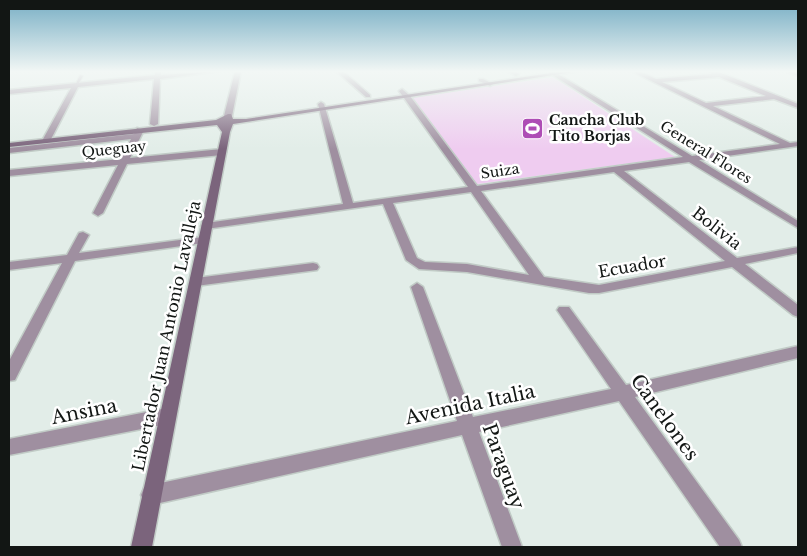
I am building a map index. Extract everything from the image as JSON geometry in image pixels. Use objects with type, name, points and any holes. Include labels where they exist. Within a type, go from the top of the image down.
[{"type":"street","points":[[48,138],[70,97]]},
{"type":"street","points":[[154,124],[156,97]]},
{"type":"street","name":"Libertador Juan Antonio Lavalleja","points":[[141,547],[196,282],[232,97]]},
{"type":"street","points":[[322,107],[364,97]]},
{"type":"street","points":[[9,150],[225,123],[386,97]]},
{"type":"street","points":[[407,97],[539,279]]},
{"type":"street","name":"General Flores","points":[[591,97],[796,221]]},
{"type":"street","points":[[688,97],[795,147]]},
{"type":"street","points":[[705,105],[776,97],[798,106]]},
{"type":"street","points":[[322,107],[349,206]]},
{"type":"street","points":[[9,145],[154,124],[225,123]]},
{"type":"street","points":[[9,140],[138,133]]},
{"type":"street","points":[[98,213],[138,133]]},
{"type":"street","name":"Suiza","points":[[9,266],[71,257],[349,206],[616,169],[795,147]]},
{"type":"street","name":"Queguay","points":[[9,173],[222,152]]},
{"type":"street","name":"Bolivia","points":[[616,169],[798,312]]},
{"type":"street","name":"Ecuador","points":[[387,201],[412,260],[423,266],[467,268],[518,278],[539,279],[599,289],[798,250]]},
{"type":"street","points":[[9,375],[83,235]]},
{"type":"street","points":[[196,282],[313,267]]},
{"type":"street","name":"Paraguay","points":[[417,287],[512,547]]},
{"type":"street","name":"Canelones","points":[[564,310],[732,547]]},
{"type":"street","name":"Avenida Italia","points":[[151,496],[622,393],[798,352]]},
{"type":"street","name":"Ansina","points":[[9,447],[167,416]]},
{"type":"shaded area","name":"Cancha Club Tito Borjas","points":[[583,97],[675,157],[477,184],[412,98]]},
{"type":"place","name":"Cancha Club Tito Borjas","points":[[533,128]]}]
